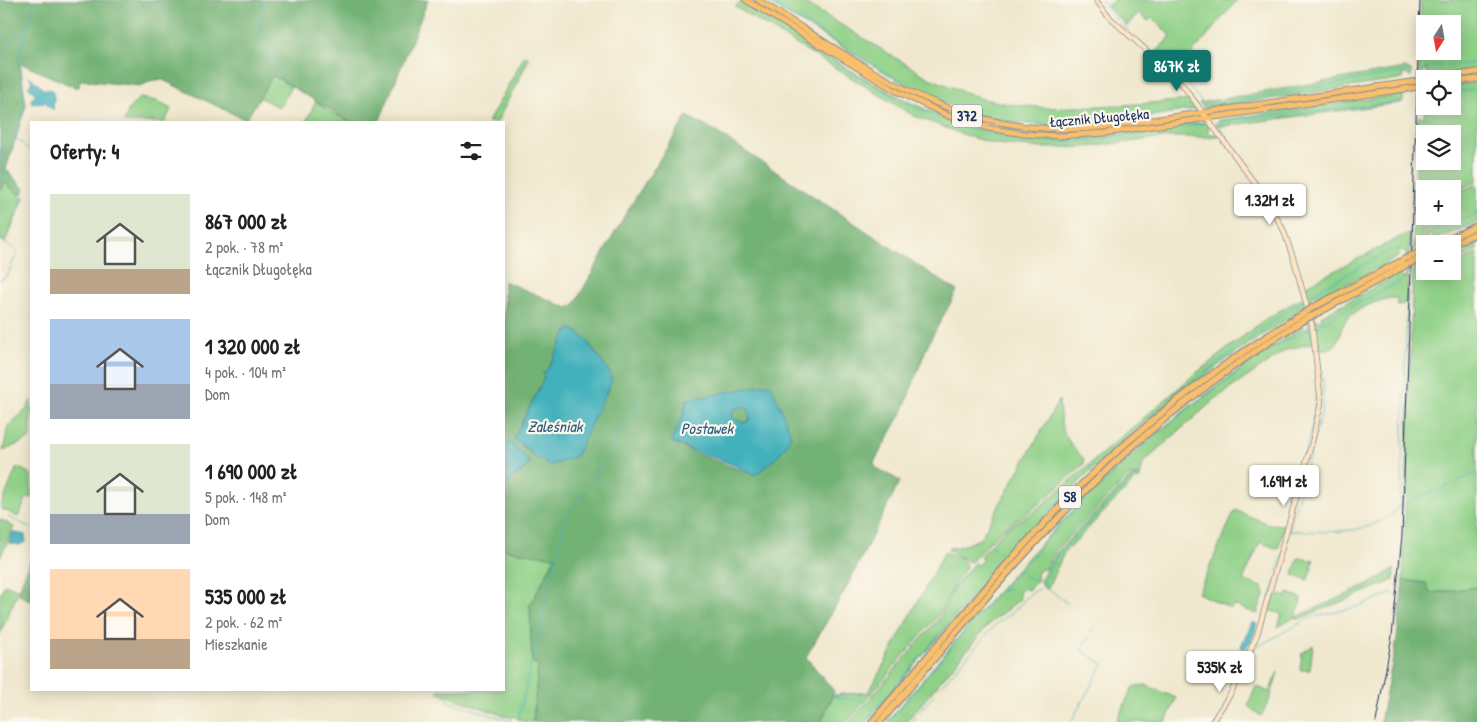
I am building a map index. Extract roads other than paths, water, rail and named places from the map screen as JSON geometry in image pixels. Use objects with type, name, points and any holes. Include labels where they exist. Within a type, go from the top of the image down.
[{"type":"highway","points":[[1457,235],[1477,226]]},
{"type":"highway","points":[[1461,240],[1477,233]]},
{"type":"highway","name":"S8","points":[[880,722],[1027,552],[1098,479],[1194,396],[1306,315],[1312,308],[1416,253]]},
{"type":"highway","name":"S8","points":[[872,722],[1022,548],[1106,462],[1195,387],[1244,351],[1306,315],[1314,315],[1416,260]]},
{"type":"main road","name":"Łącznik Długołęka","points":[[746,0],[901,94],[937,112],[980,126],[1024,134],[1069,136],[1136,129],[1416,87]]},
{"type":"main road","name":"Łącznik Długołęka","points":[[758,0],[909,91],[945,108],[983,120],[1025,128],[1069,130],[1416,81]]},
{"type":"main road","points":[[1461,74],[1477,72]]},
{"type":"main road","points":[[1461,81],[1477,78]]},
{"type":"street","points":[[1096,0],[1109,17],[1173,73],[1267,200],[1288,244],[1308,304],[1318,365],[1321,403],[1312,442],[1257,635],[1231,693],[1212,722]]},
{"type":"water","points":[[29,76],[43,89],[52,90],[54,97],[53,110],[45,102],[32,104],[31,99],[36,95],[28,87],[32,81]]},
{"type":"water","name":"Zaleśniak","points":[[572,329],[586,339],[611,375],[611,382],[576,456],[552,465],[546,464],[514,439],[544,378],[543,373],[548,369],[567,332]]},
{"type":"water","name":"Postawek","points":[[768,384],[772,386],[791,435],[789,441],[776,458],[754,475],[734,465],[671,441],[684,414],[687,400]],"holes":[[[741,407],[748,409],[750,419],[746,423],[736,420],[732,416],[733,410]]]},
{"type":"water","points":[[511,442],[530,463],[505,485],[505,445]]},
{"type":"water","points":[[13,532],[25,535],[26,542],[19,545],[9,543]]},
{"type":"water","points":[[1252,622],[1257,624],[1255,631],[1250,642],[1243,649],[1241,646]]},
{"type":"waterway","points":[[16,140],[24,106],[18,58],[35,0]]},
{"type":"waterway","points":[[262,0],[260,32],[282,80]]},
{"type":"waterway","points":[[767,0],[901,82],[936,100]]},
{"type":"waterway","points":[[1101,0],[1118,21]]},
{"type":"waterway","points":[[742,3],[846,68],[917,108],[954,123],[993,135],[1033,141],[1076,141],[1120,137],[1205,123]]},
{"type":"waterway","points":[[1122,25],[1128,30]]},
{"type":"waterway","points":[[0,58],[15,35],[25,31]]},
{"type":"waterway","points":[[1132,33],[1138,39]]},
{"type":"waterway","points":[[1142,43],[1153,52]]},
{"type":"waterway","points":[[1156,54],[1172,66],[1205,106],[1409,71]]},
{"type":"waterway","points":[[1426,67],[1477,63]]},
{"type":"waterway","points":[[1461,92],[1477,89]]},
{"type":"waterway","points":[[1228,139],[1219,126],[1221,121],[1401,102]]},
{"type":"waterway","points":[[953,107],[968,112]]},
{"type":"waterway","points":[[1026,123],[1089,123],[1192,110]]},
{"type":"waterway","points":[[994,118],[1020,123]]},
{"type":"waterway","points":[[17,139],[30,151]]},
{"type":"waterway","points":[[0,144],[4,154],[3,171]]},
{"type":"waterway","points":[[5,171],[21,188]]},
{"type":"waterway","points":[[9,234],[25,196],[21,190]]},
{"type":"waterway","points":[[1432,231],[1477,214]]},
{"type":"waterway","points":[[0,240],[18,251],[7,276],[0,280]]},
{"type":"waterway","points":[[1461,253],[1477,245]]},
{"type":"waterway","points":[[1309,295],[1394,248]]},
{"type":"waterway","points":[[1315,329],[1334,315],[1400,282]]},
{"type":"waterway","points":[[877,707],[1006,557],[1081,479],[1180,391],[1302,300]]},
{"type":"waterway","points":[[1290,531],[1335,531],[1363,528],[1389,516],[1401,505],[1407,306]]},
{"type":"waterway","points":[[891,719],[967,628],[1047,539],[1088,497],[1177,418],[1273,347],[1305,332]]},
{"type":"waterway","points":[[1278,571],[1322,410],[1323,384],[1319,356]]},
{"type":"waterway","points":[[1287,520],[1311,432],[1317,387]]},
{"type":"waterway","points":[[558,550],[565,518],[597,475],[641,394]]},
{"type":"waterway","points":[[1454,483],[1477,473]]},
{"type":"waterway","points":[[1043,584],[1058,554],[1129,481],[1134,477],[1140,478]]},
{"type":"waterway","points":[[1405,504],[1449,485]]},
{"type":"waterway","points":[[8,517],[30,528]]},
{"type":"waterway","points":[[1012,543],[1020,541]]},
{"type":"waterway","points":[[990,545],[1005,558]]},
{"type":"waterway","points":[[518,720],[558,552]]},
{"type":"waterway","points":[[1033,560],[1035,552]]},
{"type":"waterway","points":[[994,564],[998,560]]},
{"type":"waterway","points":[[1019,570],[1026,577],[1036,580]]},
{"type":"waterway","points":[[985,581],[987,572]]},
{"type":"waterway","points":[[1260,636],[1276,578]]},
{"type":"waterway","points":[[1041,583],[1067,603]]},
{"type":"waterway","points":[[1001,591],[1010,589]]},
{"type":"waterway","points":[[940,687],[997,623],[1012,613],[1031,593],[1039,589]]},
{"type":"waterway","points":[[1247,665],[1255,648],[1304,621],[1357,607],[1393,593]]},
{"type":"waterway","points":[[1071,722],[1103,664],[1081,650],[1093,629]]},
{"type":"waterway","points":[[1185,677],[1202,681],[1230,677]]},
{"type":"waterway","points":[[919,712],[936,692]]},
{"type":"waterway","points":[[831,695],[863,701]]},
{"type":"waterway","points":[[447,701],[511,721]]},
{"type":"waterway","points":[[868,705],[874,710]]},
{"type":"waterway","points":[[864,722],[872,714]]},
{"type":"waterway","points":[[911,722],[915,717]]},
{"type":"railway","points":[[1376,722],[1392,636],[1402,536],[1420,0]]}]
